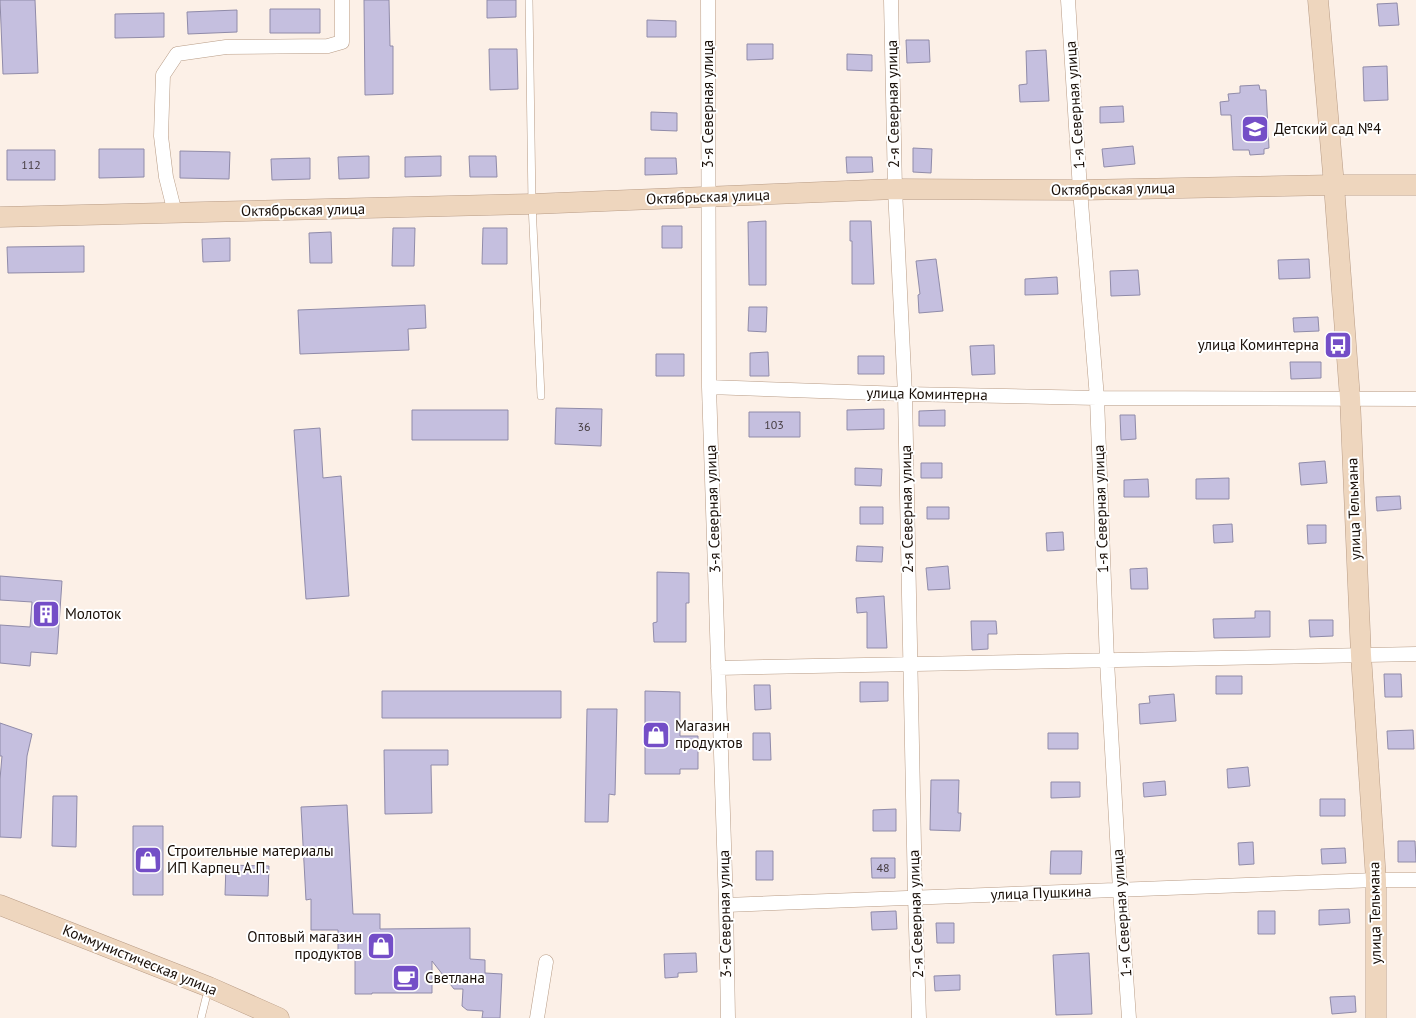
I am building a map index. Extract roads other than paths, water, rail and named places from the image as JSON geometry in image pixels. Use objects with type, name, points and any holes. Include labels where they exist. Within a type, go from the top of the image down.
[{"type":"street","points":[[175,213],[166,177],[161,136],[163,75],[177,54],[226,47],[328,46],[342,42],[342,0]]},
{"type":"street","name":"3-я Северная улица","points":[[708,0],[709,387],[728,1018]]},
{"type":"street","name":"2-я Северная улица","points":[[891,0],[895,189],[905,394],[919,1018]]},
{"type":"street","name":"1-я Северная улица","points":[[1068,0],[1080,190],[1097,398],[1107,661],[1129,1018]]},
{"type":"street","name":"улица Тельмана","points":[[1318,0],[1350,398],[1361,654],[1376,880],[1376,1018]]},
{"type":"street","name":"Октябрьская улица","points":[[0,217],[532,204],[895,189],[1080,190],[1416,185]]},
{"type":"street","name":"улица Коминтерна","points":[[709,387],[1097,398],[1416,399]]},
{"type":"street","points":[[718,668],[1416,654]]},
{"type":"street","name":"улица Пушкина","points":[[726,905],[915,896],[1416,880]]},
{"type":"street","name":"Коммунистическая улица","points":[[0,905],[209,987],[280,1018]]},
{"type":"street","points":[[537,1018],[546,962]]},
{"type":"lane","points":[[529,0],[532,204],[541,396]]},
{"type":"lane","points":[[201,1018],[209,987]]},
{"type":"place","name":"Детский сад №4","points":[[1255,129]]},
{"type":"place","name":"улица Коминтерна","points":[[1338,345]]},
{"type":"place","name":"Молоток","points":[[46,614]]},
{"type":"place","name":"Магазин продуктов","points":[[656,735]]},
{"type":"place","name":"Строительные материалы ИП Карпец А.П.","points":[[148,860]]},
{"type":"place","name":"Оптовый магазин продуктов","points":[[381,946]]},
{"type":"place","name":"Светлана","points":[[406,978]]}]
